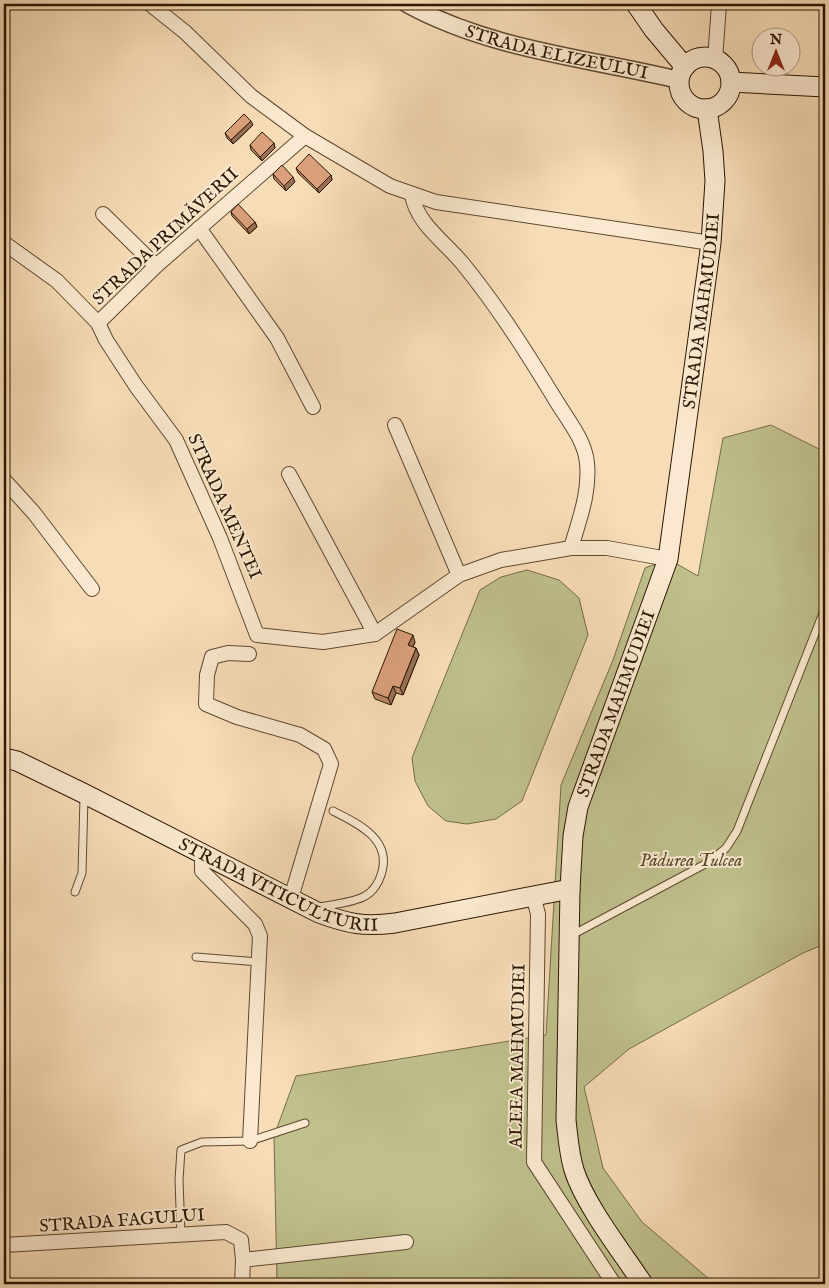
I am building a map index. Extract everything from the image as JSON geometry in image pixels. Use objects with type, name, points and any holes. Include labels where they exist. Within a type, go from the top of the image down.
[{"type":"main road","points":[[636,4],[682,74],[683,98],[690,104],[706,109],[721,103],[726,97],[730,82],[726,69],[715,60],[698,58],[682,74]]},
{"type":"main road","points":[[730,82],[825,87]]},
{"type":"main road","name":"STRADA MAHMUDIEI","points":[[643,1284],[582,1190],[572,1161],[566,1120],[570,889],[573,836],[578,807],[668,559],[711,244],[715,181],[713,151],[706,109]]},
{"type":"main road","name":"STRADA VITICULTURII","points":[[4,758],[17,761],[202,851],[312,909],[340,920],[368,926],[570,889]]},
{"type":"street","points":[[150,4],[185,32],[251,96],[305,136],[338,156],[412,195],[436,202],[711,244]]},
{"type":"street","name":"STRADA ELIZEULUI","points":[[407,4],[451,24],[545,53],[682,74]]},
{"type":"street","points":[[715,60],[719,4]]},
{"type":"street","name":"STRADA PRIMĂVERII","points":[[4,243],[57,281],[98,323],[156,266],[305,136]]},
{"type":"street","points":[[412,195],[414,209],[422,220],[462,263],[512,329],[580,439],[587,461],[588,492],[571,548]]},
{"type":"street","points":[[103,214],[156,266]]},
{"type":"street","points":[[199,228],[276,338],[313,407]]},
{"type":"street","name":"STRADA MENTEI","points":[[98,323],[106,340],[176,440],[220,538],[257,635],[323,642],[375,634]]},
{"type":"street","points":[[395,425],[459,575]]},
{"type":"street","points":[[289,474],[375,634],[459,575],[501,560],[571,548],[607,548],[668,559]]},
{"type":"street","points":[[4,480],[34,513],[92,589]]},
{"type":"street","points":[[249,654],[228,653],[212,657],[207,675],[206,704],[237,717],[300,735],[324,749],[331,764],[291,898]]},
{"type":"street","points":[[202,851],[202,871],[255,924],[260,936],[250,1141]]},
{"type":"street","name":"ALEEA MAHMUDIEI","points":[[533,895],[538,914],[534,1162],[614,1284]]},
{"type":"street","name":"STRADA FAGULUI","points":[[4,1246],[226,1232],[241,1240],[244,1260]]},
{"type":"street","points":[[242,1284],[244,1260],[406,1242]]},
{"type":"lane","points":[[570,936],[709,862],[726,848],[736,831],[825,608]]},
{"type":"lane","points":[[75,892],[82,873],[83,793]]},
{"type":"lane","points":[[312,909],[366,896],[379,882],[386,863],[382,849],[367,828],[333,811]]},
{"type":"lane","points":[[196,957],[258,962]]},
{"type":"lane","points":[[182,1236],[179,1180],[180,1150],[202,1142],[250,1141],[305,1123]]},
{"type":"green space","name":"Pădurea Tulcea","points":[[771,425],[825,452],[825,944],[803,953],[629,1049],[584,1087],[603,1168],[642,1222],[715,1284],[277,1284],[274,1136],[296,1076],[546,1035],[561,785],[613,660],[645,568],[668,559],[698,576],[723,438]]},
{"type":"green space","points":[[527,570],[559,580],[579,598],[588,635],[522,801],[496,819],[467,824],[446,821],[428,806],[415,781],[412,758],[480,590],[501,577]]},
{"type":"building","points":[[244,114],[251,121],[231,140],[225,133]]},
{"type":"building","points":[[262,132],[274,143],[260,157],[250,145]]},
{"type":"building","points":[[309,154],[331,175],[317,189],[296,168]]},
{"type":"building","points":[[282,165],[293,177],[284,186],[273,174]]},
{"type":"building","points":[[238,204],[255,222],[247,229],[231,212]]},
{"type":"building","points":[[397,629],[413,635],[408,645],[416,648],[400,688],[393,686],[388,698],[372,692]]}]
